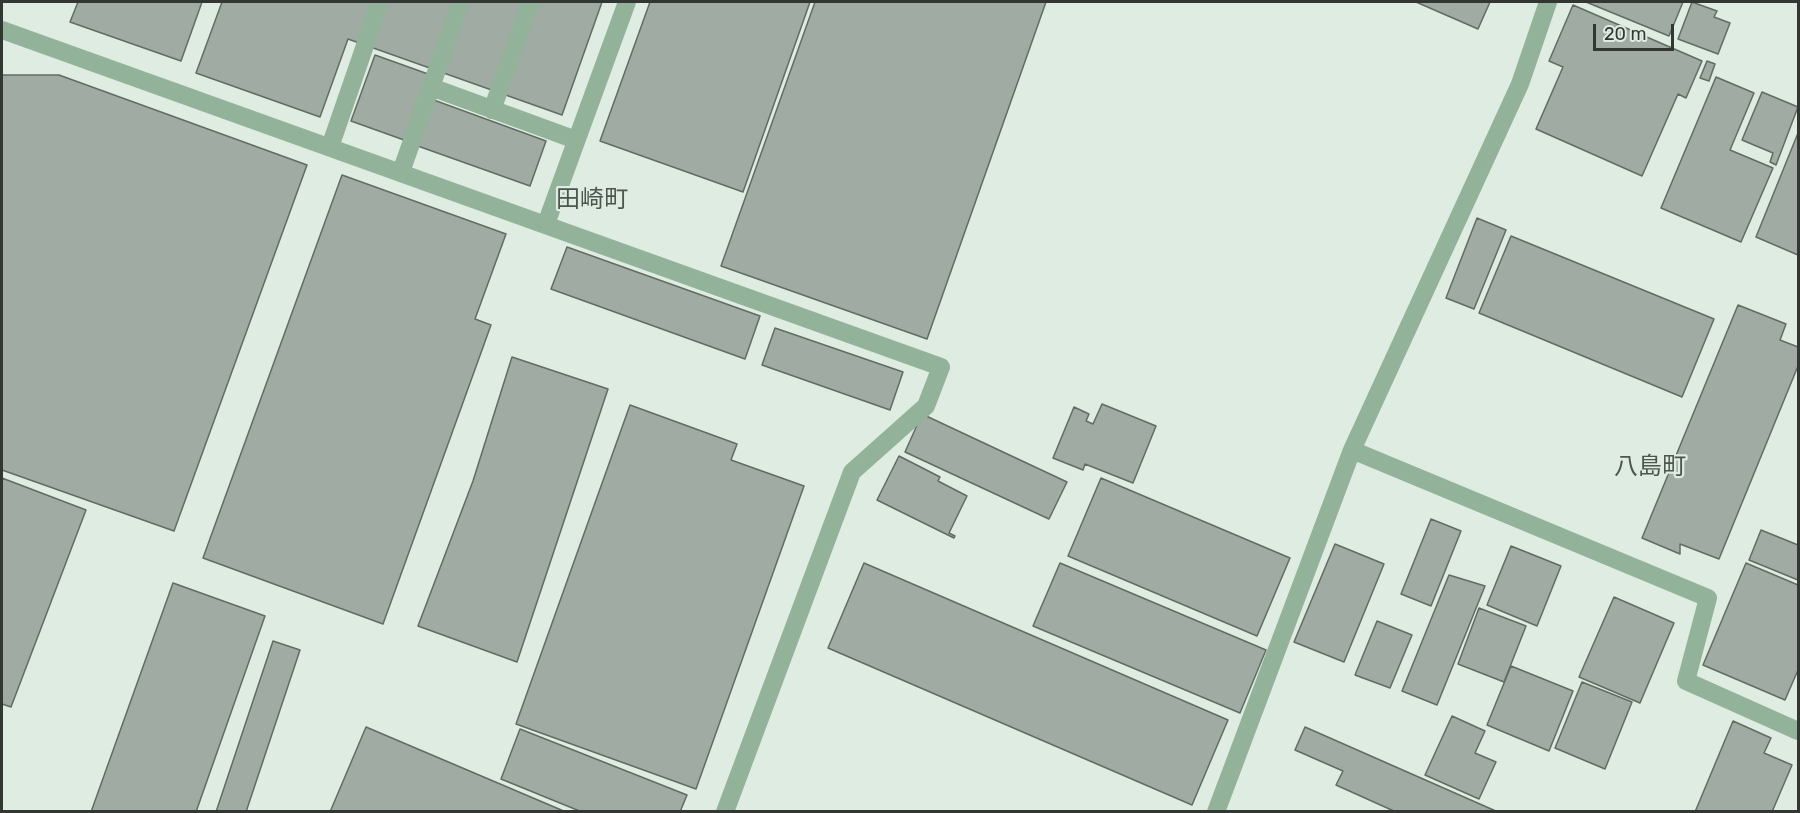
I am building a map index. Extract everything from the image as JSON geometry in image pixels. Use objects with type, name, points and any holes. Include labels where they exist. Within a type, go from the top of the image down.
[{"type":"street","points":[[330,147],[380,2]]},
{"type":"street","points":[[401,172],[460,2]]},
{"type":"street","points":[[495,101],[531,2]]},
{"type":"street","points":[[546,224],[627,2]]},
{"type":"street","points":[[1216,812],[1352,450],[1520,84],[1548,2]]},
{"type":"street","points":[[2,30],[941,367],[926,406],[852,472],[725,812]]},
{"type":"street","points":[[434,79],[495,101],[576,140]]},
{"type":"street","points":[[1352,450],[1708,598],[1686,681],[1798,731]]},
{"type":"building","points":[[78,2],[202,2],[181,61],[70,22]]},
{"type":"building","points":[[222,2],[602,2],[562,115],[348,39],[320,117],[196,73]]},
{"type":"building","points":[[650,2],[810,2],[743,192],[600,141]]},
{"type":"building","points":[[815,2],[1046,2],[927,339],[721,266]]},
{"type":"building","points":[[1416,2],[1490,2],[1478,29]]},
{"type":"building","points":[[1586,2],[1683,2],[1669,36]]},
{"type":"building","points":[[1692,2],[1717,11],[1714,17],[1730,23],[1718,54],[1678,39]]},
{"type":"building","points":[[1573,5],[1702,61],[1686,98],[1678,94],[1642,176],[1536,129],[1563,67],[1549,61]]},
{"type":"building","points":[[375,55],[428,74],[404,140],[351,121]]},
{"type":"building","points":[[1707,61],[1715,64],[1709,81],[1700,78]]},
{"type":"building","points":[[2,75],[59,75],[307,165],[174,531],[2,470]]},
{"type":"building","points":[[1716,77],[1754,93],[1730,150],[1773,168],[1741,242],[1661,208]]},
{"type":"building","points":[[1762,92],[1798,107],[1776,165],[1770,162],[1773,153],[1742,140]]},
{"type":"building","points":[[431,99],[546,141],[530,186],[415,145]]},
{"type":"building","points":[[1798,133],[1798,255],[1756,237]]},
{"type":"building","points":[[342,175],[506,234],[475,319],[491,325],[383,624],[203,558]]},
{"type":"building","points":[[1477,218],[1506,230],[1474,309],[1446,298]]},
{"type":"building","points":[[1511,236],[1714,319],[1682,397],[1479,313]]},
{"type":"building","points":[[567,247],[760,316],[745,359],[551,289]]},
{"type":"building","points":[[1738,305],[1786,324],[1780,340],[1798,347],[1798,366],[1719,559],[1680,544],[1680,554],[1642,538]]},
{"type":"building","points":[[775,328],[903,372],[890,410],[762,365]]},
{"type":"building","points":[[512,357],[608,389],[517,662],[418,626],[473,481]]},
{"type":"building","points":[[1102,404],[1156,426],[1133,483],[1085,464],[1083,470],[1053,458],[1074,407],[1089,414],[1086,421],[1093,424]]},
{"type":"building","points":[[630,405],[737,444],[731,460],[804,486],[696,789],[516,724]]},
{"type":"building","points":[[922,414],[1067,482],[1049,519],[905,452]]},
{"type":"building","points":[[899,456],[940,477],[938,481],[967,496],[949,533],[955,536],[954,538],[877,500]]},
{"type":"building","points":[[2,478],[86,510],[11,707],[2,704]]},
{"type":"building","points":[[1101,478],[1290,558],[1257,636],[1068,556]]},
{"type":"building","points":[[1431,519],[1461,531],[1431,606],[1401,594]]},
{"type":"building","points":[[1761,530],[1798,545],[1798,580],[1749,560]]},
{"type":"building","points":[[1335,544],[1384,564],[1344,662],[1294,642]]},
{"type":"building","points":[[1511,546],[1561,566],[1537,626],[1487,605]]},
{"type":"building","points":[[864,563],[1228,720],[1192,805],[828,648]]},
{"type":"building","points":[[1060,563],[1266,650],[1240,713],[1033,626]]},
{"type":"building","points":[[1746,563],[1798,585],[1798,670],[1785,700],[1703,665]]},
{"type":"building","points":[[1449,575],[1485,586],[1437,705],[1402,691]]},
{"type":"building","points":[[173,583],[265,616],[196,812],[91,812]]},
{"type":"building","points":[[1614,597],[1674,623],[1640,703],[1579,677]]},
{"type":"building","points":[[1479,608],[1526,626],[1504,682],[1458,664]]},
{"type":"building","points":[[1377,621],[1412,635],[1390,688],[1355,675]]},
{"type":"building","points":[[273,641],[300,650],[246,812],[216,812]]},
{"type":"building","points":[[1511,666],[1573,691],[1549,751],[1487,725]]},
{"type":"building","points":[[1582,682],[1632,702],[1605,769],[1555,748]]},
{"type":"building","points":[[1452,716],[1485,731],[1475,753],[1496,762],[1479,799],[1425,775]]},
{"type":"building","points":[[1733,721],[1771,738],[1764,753],[1792,765],[1772,812],[1695,812]]},
{"type":"building","points":[[366,727],[566,812],[330,812]]},
{"type":"building","points":[[1305,727],[1498,812],[1396,812],[1336,785],[1343,771],[1295,750]]},
{"type":"building","points":[[520,729],[687,795],[680,812],[582,812],[501,779]]},
{"type":"district","name":"田崎町","points":[[592,200]]},
{"type":"district","name":"八島町","points":[[1650,467]]}]
